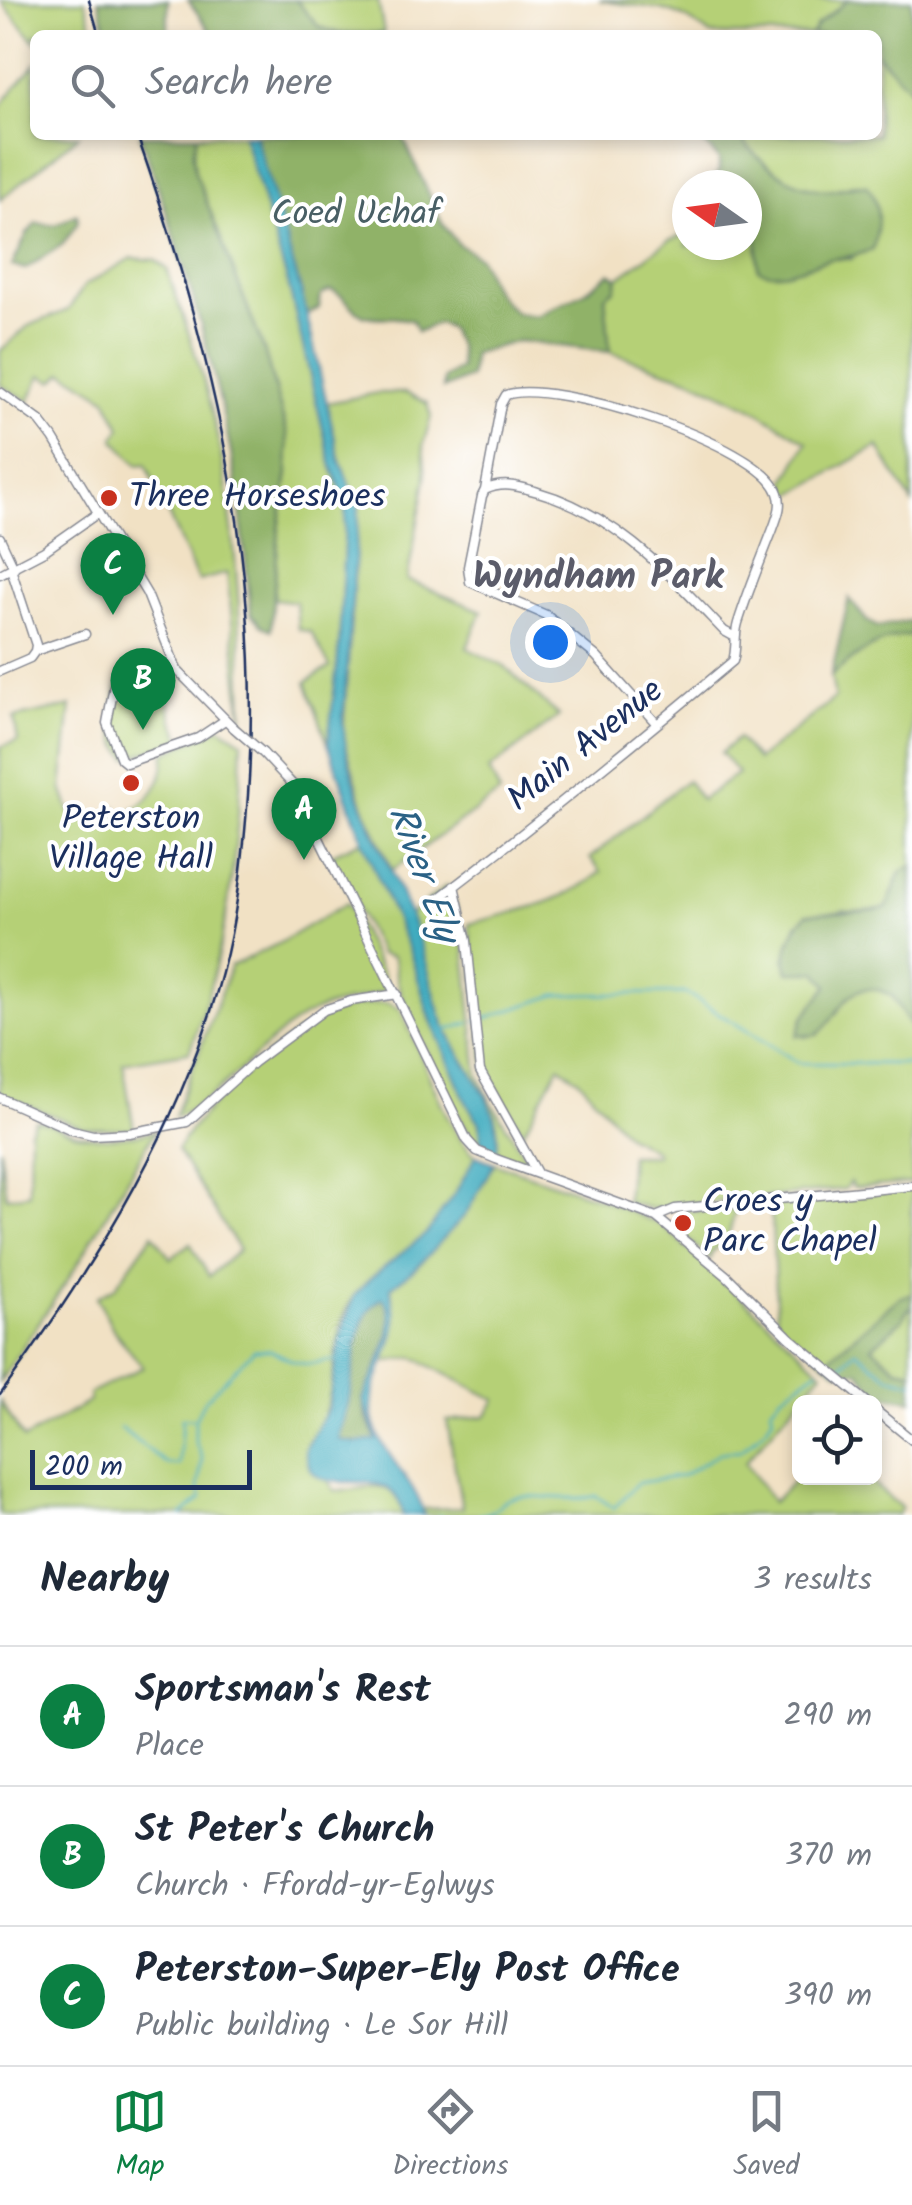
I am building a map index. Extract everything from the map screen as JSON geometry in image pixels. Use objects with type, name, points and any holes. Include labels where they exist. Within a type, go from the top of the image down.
[{"type":"street","name":"Main Avenue","points":[[435,901],[733,660],[735,638],[780,508],[774,484],[751,464],[710,440],[659,420],[523,390],[506,394],[501,404],[486,490]]},
{"type":"street","points":[[0,392],[40,422],[98,513],[147,594],[177,670],[293,784],[467,1140],[477,1151],[496,1159],[656,1217],[858,1395]]},
{"type":"street","points":[[657,724],[596,656],[546,616],[470,582],[468,568],[486,490],[515,486],[597,516],[652,559],[735,638]]},
{"type":"street","points":[[0,574],[98,513]]},
{"type":"street","points":[[0,538],[36,645],[35,652]]},
{"type":"street","points":[[0,670],[85,634]]},
{"type":"street","points":[[177,670],[115,680],[106,723],[122,759],[126,763],[198,738],[224,720]]},
{"type":"street","points":[[454,886],[467,941],[480,1071],[537,1173]]},
{"type":"street","points":[[0,1098],[92,1135],[129,1133],[187,1122],[254,1062],[324,1010],[397,994]]},
{"type":"street","points":[[656,1217],[675,1209],[912,1186]]},
{"type":"street","points":[[882,1416],[912,1440]]},
{"type":"green space","points":[[0,0],[85,0],[93,30],[30,30],[30,36]]},
{"type":"green space","points":[[98,0],[168,0],[168,30],[107,30]]},
{"type":"green space","points":[[188,0],[296,0],[319,27],[328,30],[209,30]]},
{"type":"green space","points":[[296,0],[378,0],[383,30],[319,27]]},
{"type":"green space","points":[[599,0],[848,0],[814,30],[703,30],[682,16],[658,8]]},
{"type":"green space","points":[[848,0],[912,0],[912,91],[882,59],[882,30],[814,30]]},
{"type":"green space","points":[[882,59],[912,91],[912,503],[878,446],[789,496],[786,480],[807,442],[752,408],[694,380],[610,352],[605,296],[615,289],[618,278],[668,241],[672,240],[672,260],[758,260],[758,269],[799,269],[831,259],[852,259],[858,184],[838,189],[813,188],[788,179],[742,140],[882,140]]},
{"type":"green space","points":[[30,70],[30,140],[73,140],[0,200],[0,106]]},
{"type":"green space","points":[[142,140],[196,140],[195,172],[264,350],[287,433],[288,473],[279,528],[271,630],[251,614],[236,482],[220,399]]},
{"type":"green space","points":[[196,140],[245,140],[288,283],[332,467],[346,503],[339,648],[328,744],[306,682],[330,667],[311,632],[298,629],[296,602],[274,599],[288,473],[287,433],[264,350],[195,172]]},
{"type":"green space","name":"Coed Uchaf","points":[[256,140],[404,140],[442,223],[458,244],[479,257],[495,292],[516,313],[536,316],[586,291],[610,273],[618,278],[615,289],[605,296],[610,352],[518,341],[473,354],[470,377],[443,389],[444,378],[460,368],[459,348],[448,327],[438,323],[417,332],[413,321],[363,315],[330,290],[321,295],[319,308],[307,315]]},
{"type":"green space","points":[[701,140],[742,140],[777,172],[813,188],[867,185],[878,216],[873,249],[786,272],[758,269],[758,260],[762,260],[762,170],[719,170],[719,159]]},
{"type":"green space","points":[[77,214],[78,222],[63,244],[26,269],[12,266],[36,223],[55,225]]},
{"type":"green space","points":[[132,258],[155,260],[167,269],[203,377],[217,434],[235,560],[243,729],[227,573],[198,581],[146,464],[138,465],[114,439],[121,428],[106,398],[64,372],[53,381],[41,375],[26,408],[26,399],[0,385],[0,351],[28,326],[68,310],[85,285]]},
{"type":"green space","points":[[377,393],[406,393],[427,403],[431,417],[423,445],[426,479],[407,580],[482,611],[467,648],[505,667],[559,716],[489,770],[500,793],[392,870],[363,804],[343,736],[359,508],[340,461],[327,403]]},
{"type":"green space","points":[[849,598],[867,621],[878,627],[912,620],[912,635],[868,648],[831,676]]},
{"type":"green space","points":[[912,635],[912,866],[901,872],[886,908],[862,914],[844,910],[797,924],[785,960],[788,971],[817,972],[828,986],[803,1018],[804,1037],[825,1027],[848,996],[858,990],[882,990],[898,1003],[912,1029],[912,1183],[853,1188],[850,1182],[845,1189],[652,1209],[626,1202],[630,1155],[656,1155],[656,1151],[627,1135],[578,1079],[559,1066],[523,1133],[485,1070],[469,924],[538,905],[587,883],[601,872],[590,858],[687,780],[701,800],[738,773],[721,753],[738,738],[757,760],[835,698],[831,676],[877,644]]},
{"type":"green space","points":[[162,676],[182,740],[128,758],[114,731],[119,681]]},
{"type":"green space","points":[[71,706],[62,788],[74,822],[96,818],[116,807],[117,816],[121,817],[140,805],[158,784],[165,753],[220,727],[242,741],[234,860],[213,976],[189,1052],[123,1063],[134,1129],[83,1128],[0,1094],[0,747],[18,741],[14,718]]},
{"type":"green space","points":[[363,840],[411,955],[430,1018],[467,1104],[480,1123],[481,1146],[462,1120],[424,1046],[399,987],[393,957],[380,954],[330,855]]},
{"type":"green space","points":[[912,866],[912,1029],[892,996],[866,989],[848,998],[817,1035],[797,1036],[803,1018],[828,986],[817,972],[788,972],[788,949],[797,926],[807,914],[886,908],[901,872]]},
{"type":"green space","points":[[447,885],[464,941],[478,1075],[527,1159],[524,1165],[496,1152],[495,1119],[445,1026],[410,915]]},
{"type":"green space","points":[[347,903],[384,977],[385,990],[303,1017],[205,1101],[174,1117],[231,966],[276,945]]},
{"type":"green space","points":[[388,1003],[400,1009],[444,1109],[476,1156],[437,1222],[354,1296],[339,1331],[327,1408],[307,1443],[334,1491],[385,1488],[399,1501],[403,1515],[0,1515],[0,1401],[24,1439],[90,1401],[89,1394],[143,1367],[114,1331],[97,1297],[115,1287],[153,1234],[171,1259],[190,1243],[209,1276],[239,1250],[177,1150],[188,1134],[241,1077],[302,1029],[343,1009]]},
{"type":"green space","points":[[35,1120],[76,1134],[99,1137],[155,1131],[76,1267],[0,1381],[0,1147],[6,1197],[29,1194],[30,1130]]},
{"type":"green space","points":[[494,1163],[598,1198],[662,1225],[823,1372],[803,1395],[792,1395],[792,1408],[745,1462],[773,1502],[792,1483],[874,1485],[902,1508],[897,1515],[424,1515],[423,1509],[462,1508],[447,1421],[486,1416],[496,1400],[413,1357],[385,1362],[395,1326],[391,1287],[416,1268],[466,1214]]},
{"type":"green space","points":[[912,1189],[912,1293],[899,1298],[824,1362],[777,1321],[771,1205],[843,1196],[852,1199]]},
{"type":"green space","points":[[736,1210],[727,1239],[711,1253],[710,1259],[677,1230],[689,1224],[683,1211]]},
{"type":"green space","points":[[912,1293],[912,1309],[872,1347],[897,1368],[912,1371],[912,1400],[879,1395],[858,1371],[838,1372],[824,1362],[899,1298]]},
{"type":"green space","points":[[383,1298],[390,1326],[365,1398],[366,1415],[377,1441],[339,1440],[361,1326]]},
{"type":"green space","points":[[912,1309],[912,1371],[897,1368],[871,1347],[902,1320]]},
{"type":"water","points":[[245,140],[256,140],[302,294],[340,461],[359,508],[343,722],[347,751],[363,806],[419,939],[446,1028],[495,1120],[496,1152],[481,1146],[480,1123],[467,1104],[430,1018],[411,955],[364,845],[328,744],[339,648],[346,503],[332,467],[288,283]]},
{"type":"water","points":[[476,1156],[494,1163],[466,1214],[416,1268],[391,1287],[395,1326],[373,1394],[377,1431],[414,1490],[424,1515],[403,1515],[396,1496],[383,1486],[321,1478],[310,1468],[305,1449],[328,1408],[341,1335],[354,1296],[427,1233]],"holes":[[[383,1298],[389,1310],[389,1336],[363,1400],[377,1440],[339,1440],[362,1326],[367,1314]]]},
{"type":"waterway","points":[[477,1021],[556,995],[686,993],[799,1063],[912,1064]]},
{"type":"waterway","points":[[447,1030],[469,1023]]},
{"type":"waterway","points":[[182,1515],[202,1498],[198,1488],[202,1458],[195,1441],[195,1419],[204,1401],[254,1350],[270,1350],[306,1364],[339,1360]]},
{"type":"waterway","points":[[834,1367],[842,1365],[856,1351],[888,1376],[912,1382]]},
{"type":"waterway","points":[[479,1515],[507,1500],[525,1497],[596,1496],[614,1508],[637,1483],[682,1476],[719,1453],[741,1450],[766,1428],[773,1416],[771,1408],[781,1396],[818,1370]]},
{"type":"waterway","points":[[120,1428],[167,1464],[179,1465],[182,1418],[192,1419]]},
{"type":"railway","points":[[89,0],[98,30]]},
{"type":"railway","points":[[0,1395],[71,1293],[136,1185],[164,1129],[210,1013],[227,953],[243,855],[251,709],[240,542],[210,378],[189,297],[139,140]]},
{"type":"place","name":"Three Horseshoes","points":[[109,498]]},
{"type":"place","name":"Peterston-Super-Ely Post Office","points":[[113,615]]},
{"type":"place","name":"St Peter's Church","points":[[143,730]]},
{"type":"place","name":"Peterston Village Hall","points":[[131,783]]},
{"type":"place","name":"Sportsman's Rest","points":[[304,860]]},
{"type":"place","name":"Croes y Parc Chapel","points":[[683,1223]]},
{"type":"district","name":"Wyndham Park","points":[[598,578]]},
{"type":"water label","name":"River Ely","points":[[422,874]]}]
